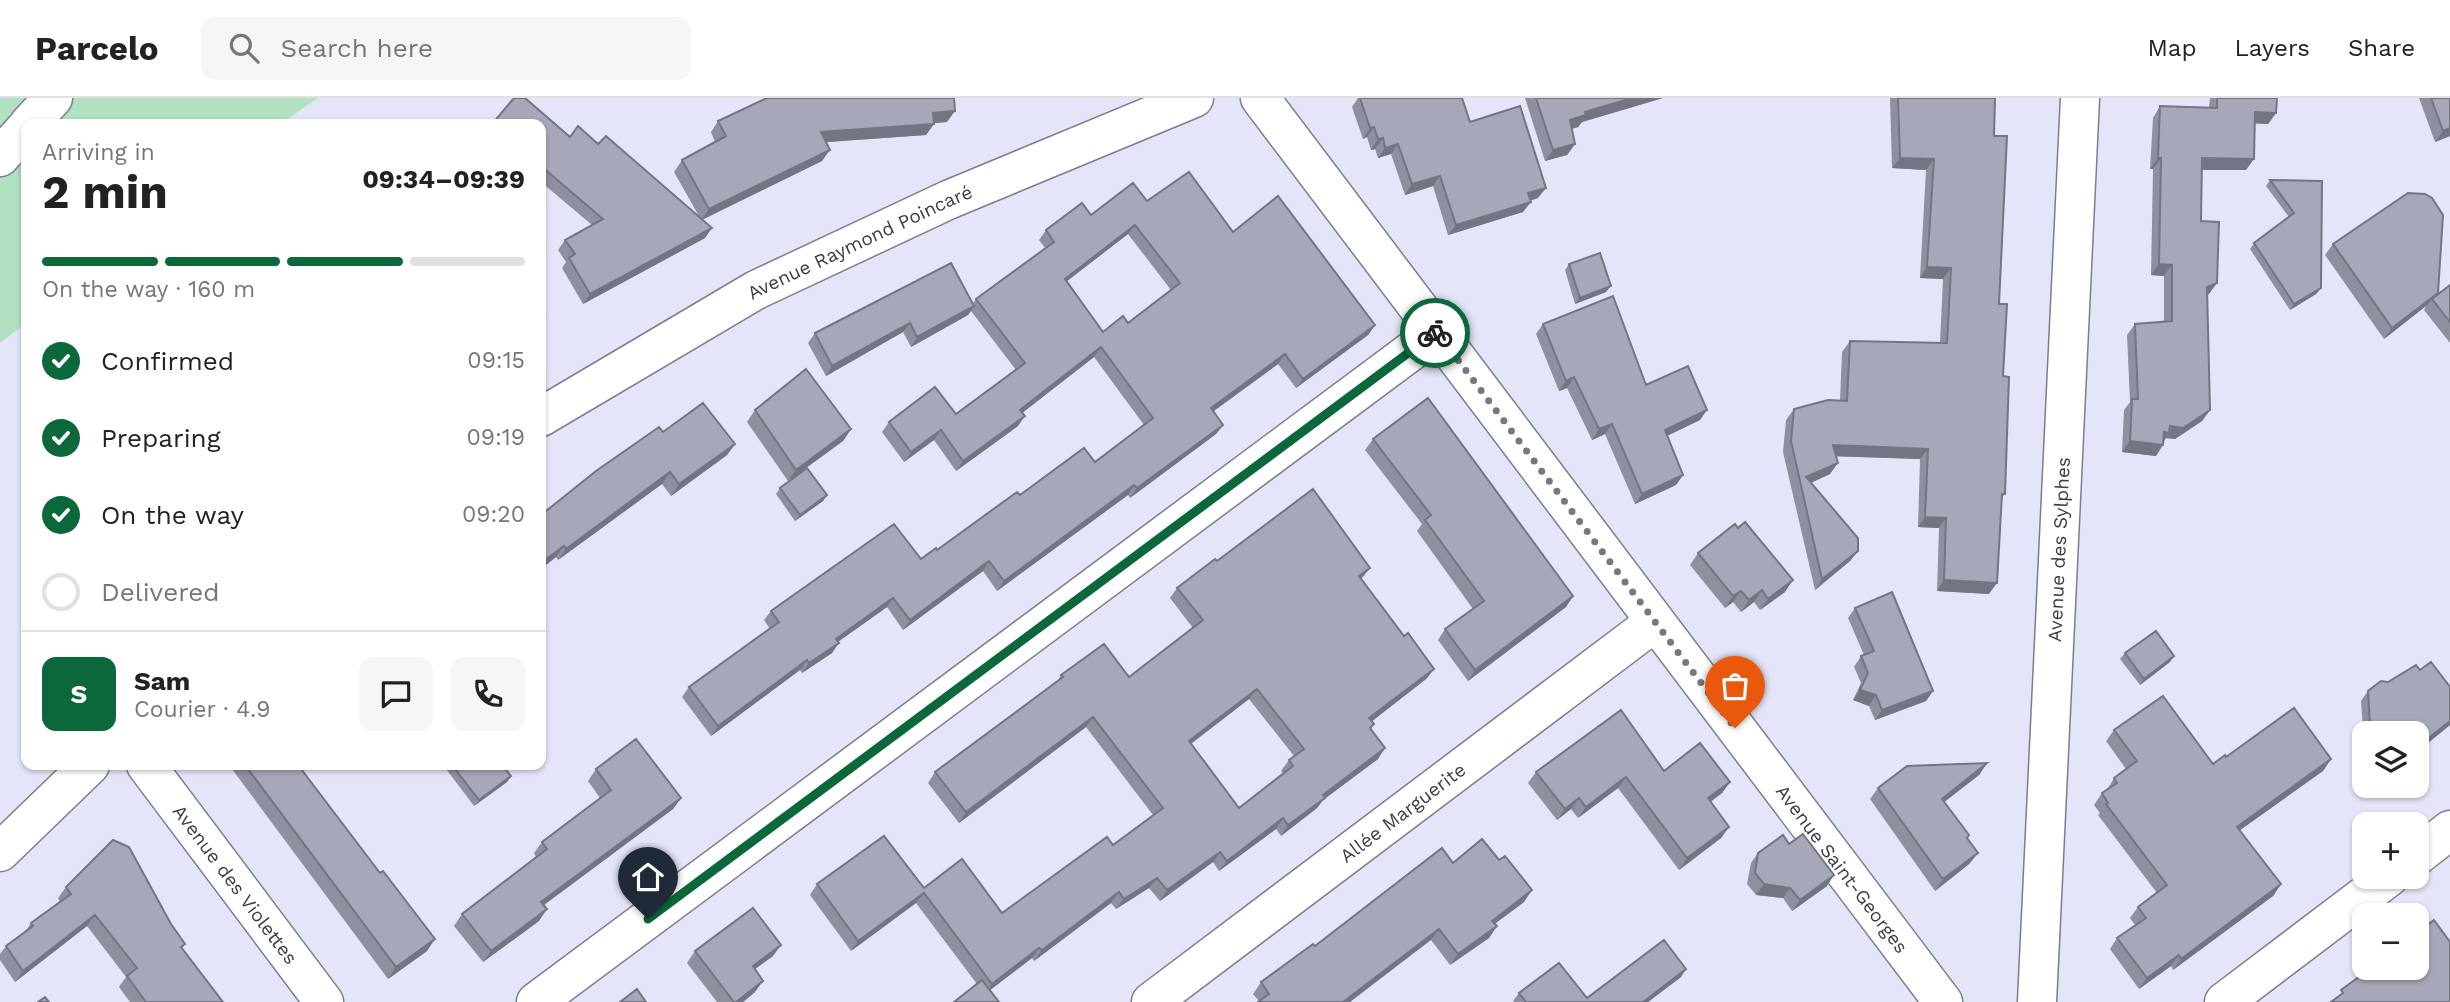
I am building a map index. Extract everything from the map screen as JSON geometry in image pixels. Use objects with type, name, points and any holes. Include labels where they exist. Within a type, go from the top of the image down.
[{"type":"main road","points":[[34,119],[53,98]]},
{"type":"main road","name":"Avenue Raymond Poincaré","points":[[546,414],[756,290],[948,200],[1194,98]]},
{"type":"main road","name":"Avenue Saint-Georges","points":[[1260,98],[1943,1002]]},
{"type":"main road","name":"Avenue des Sylphes","points":[[2036,1002],[2080,98]]},
{"type":"main road","points":[[0,157],[21,134]]},
{"type":"main road","points":[[536,1002],[1437,332]]},
{"type":"main road","name":"Allée Marguerite","points":[[1151,1002],[1655,622]]},
{"type":"main road","points":[[0,852],[85,770]]},
{"type":"main road","name":"Avenue des Violettes","points":[[150,770],[324,1002]]},
{"type":"main road","points":[[2429,847],[2450,831]]},
{"type":"main road","points":[[2224,1002],[2373,889]]},
{"type":"green space","points":[[0,98],[318,98],[287,119],[21,119],[21,327],[0,343]]},
{"type":"building","points":[[514,98],[525,98],[570,137],[578,126],[598,144],[606,136],[712,228],[590,294],[569,258],[575,254],[565,240],[603,219],[546,170],[546,119],[496,119]]},
{"type":"building","points":[[767,98],[954,98],[955,111],[933,113],[934,124],[821,132],[830,150],[709,209],[682,160],[726,136],[718,121]]},
{"type":"building","points":[[1360,98],[1462,98],[1470,122],[1520,106],[1546,188],[1528,193],[1531,202],[1456,225],[1440,176],[1412,184],[1398,144],[1385,148],[1383,138],[1378,139],[1374,127],[1370,128]]},
{"type":"building","points":[[1536,98],[1632,98],[1585,112],[1586,115],[1570,120],[1575,144],[1553,150]]},
{"type":"building","points":[[1898,98],[1995,98],[1994,136],[2007,136],[1999,304],[2007,304],[2003,376],[2009,377],[2005,494],[2002,494],[1997,583],[1944,580],[1946,518],[1925,517],[1928,449],[1833,445],[1838,463],[1806,477],[1858,538],[1858,551],[1822,579],[1791,441],[1794,409],[1828,400],[1847,401],[1850,341],[1947,343],[1951,268],[1927,267],[1934,159],[1900,158]]},
{"type":"building","points":[[2217,98],[2277,98],[2276,113],[2255,112],[2254,159],[2202,158],[2201,221],[2219,222],[2217,283],[2207,287],[2210,410],[2183,428],[2170,426],[2169,433],[2164,432],[2163,445],[2130,441],[2132,399],[2138,399],[2135,324],[2172,321],[2172,265],[2159,264],[2160,106],[2217,108]]},
{"type":"building","points":[[2431,98],[2450,98],[2450,128],[2443,131]]},
{"type":"building","points":[[1189,172],[1233,232],[1278,196],[1375,325],[1303,379],[1285,354],[1211,408],[1223,425],[1137,488],[1134,485],[1004,581],[989,561],[910,620],[893,598],[836,639],[839,643],[809,663],[807,660],[718,726],[689,687],[779,622],[771,611],[894,524],[921,559],[1017,492],[1020,495],[1084,448],[1095,462],[1153,418],[1101,347],[1020,410],[1025,416],[963,461],[941,430],[911,452],[889,422],[935,387],[956,414],[1025,363],[976,299],[1054,242],[1046,230],[1082,203],[1091,215],[1133,183],[1147,201]],"holes":[[[1135,225],[1180,283],[1128,323],[1123,316],[1103,332],[1065,279]]]},
{"type":"building","points":[[2270,180],[2322,181],[2321,288],[2294,304],[2254,243],[2294,213]]},
{"type":"building","points":[[2408,193],[2425,194],[2432,198],[2443,215],[2438,293],[2392,328],[2333,244]]},
{"type":"building","points":[[1600,253],[1611,286],[1580,298],[1569,264]]},
{"type":"building","points":[[951,263],[974,306],[917,337],[910,323],[832,366],[815,333]]},
{"type":"building","points":[[2450,285],[2450,322],[2432,299]]},
{"type":"building","points":[[1613,296],[1646,385],[1688,366],[1707,410],[1665,430],[1683,475],[1642,494],[1612,424],[1599,429],[1574,377],[1566,381],[1543,324]]},
{"type":"building","points":[[806,369],[851,429],[796,470],[755,410]]},
{"type":"building","points":[[1428,398],[1573,596],[1475,670],[1445,629],[1484,601],[1425,520],[1431,515],[1373,439]]},
{"type":"building","points":[[703,403],[735,444],[679,484],[670,472],[566,549],[564,546],[546,559],[546,511],[596,471],[659,427],[663,432]]},
{"type":"building","points":[[807,468],[827,495],[800,515],[780,488]]},
{"type":"building","points":[[1313,489],[1370,568],[1359,576],[1404,636],[1408,633],[1434,669],[1369,718],[1374,724],[1370,728],[1385,748],[1288,825],[1283,818],[1227,861],[1220,852],[1167,890],[1157,878],[1124,899],[1119,892],[992,984],[924,893],[858,941],[817,884],[884,836],[924,888],[962,859],[1002,913],[1107,837],[1113,845],[1163,808],[1093,717],[966,812],[935,772],[1104,644],[1129,677],[1203,620],[1177,588],[1215,559],[1217,561]],"holes":[[[1257,689],[1304,749],[1289,760],[1293,766],[1239,808],[1189,741]]]},
{"type":"building","points":[[1745,522],[1793,580],[1768,599],[1762,590],[1749,600],[1741,591],[1733,596],[1698,553],[1735,524],[1738,528]]},
{"type":"building","points":[[1892,592],[1933,691],[1882,710],[1876,695],[1860,690],[1868,673],[1861,656],[1874,651],[1855,608]]},
{"type":"building","points":[[2156,631],[2174,656],[2144,679],[2125,653]]},
{"type":"building","points":[[2431,662],[2450,687],[2450,721],[2429,738],[2429,721],[2370,721],[2368,691],[2381,681],[2388,682],[2416,665],[2420,670]]},
{"type":"building","points":[[2163,696],[2213,764],[2294,708],[2331,759],[2237,827],[2281,884],[2181,959],[2179,955],[2147,978],[2117,938],[2146,918],[2138,907],[2167,885],[2106,804],[2108,803],[2102,793],[2117,783],[2114,778],[2137,761],[2114,730]]},
{"type":"building","points":[[1621,710],[1664,771],[1700,743],[1730,782],[1708,798],[1729,827],[1687,858],[1626,777],[1586,807],[1579,798],[1565,809],[1536,772]]},
{"type":"building","points":[[636,739],[681,798],[541,902],[547,909],[491,951],[462,914],[547,849],[542,842],[611,790],[596,769]]},
{"type":"building","points":[[1987,763],[1942,799],[1969,835],[1967,838],[1978,853],[1943,879],[1878,788],[1907,766]]},
{"type":"building","points":[[249,770],[302,770],[380,873],[383,871],[435,939],[396,967]]},
{"type":"building","points":[[456,770],[506,770],[511,776],[479,800]]},
{"type":"building","points":[[1803,834],[1834,875],[1800,900],[1790,888],[1764,884],[1755,873],[1758,853],[1783,835],[1789,844]]},
{"type":"building","points":[[1482,839],[1499,860],[1505,856],[1532,890],[1492,921],[1497,926],[1458,954],[1439,929],[1343,1002],[1258,1002],[1269,994],[1261,982],[1313,944],[1315,946],[1442,848],[1453,863]]},
{"type":"building","points":[[113,840],[129,847],[171,924],[185,944],[181,947],[223,1002],[146,1002],[127,976],[137,968],[95,915],[23,971],[6,946],[33,926],[31,923],[71,894],[66,887]]},
{"type":"building","points":[[753,908],[781,945],[753,966],[763,981],[734,1002],[695,951]]},
{"type":"building","points":[[2434,920],[2450,942],[2450,1002],[2331,1002],[2355,980],[2429,980],[2429,924]]},
{"type":"building","points":[[1664,940],[1686,969],[1643,1002],[1526,1002],[1519,993],[1559,963],[1587,998]]},
{"type":"building","points":[[982,980],[999,1002],[954,1002]]},
{"type":"building","points":[[637,989],[646,1002],[620,1002]]},
{"type":"way so far","points":[[1435,333],[1437,332],[1735,728]]},
{"type":"route","points":[[648,919],[1435,333]]}]
